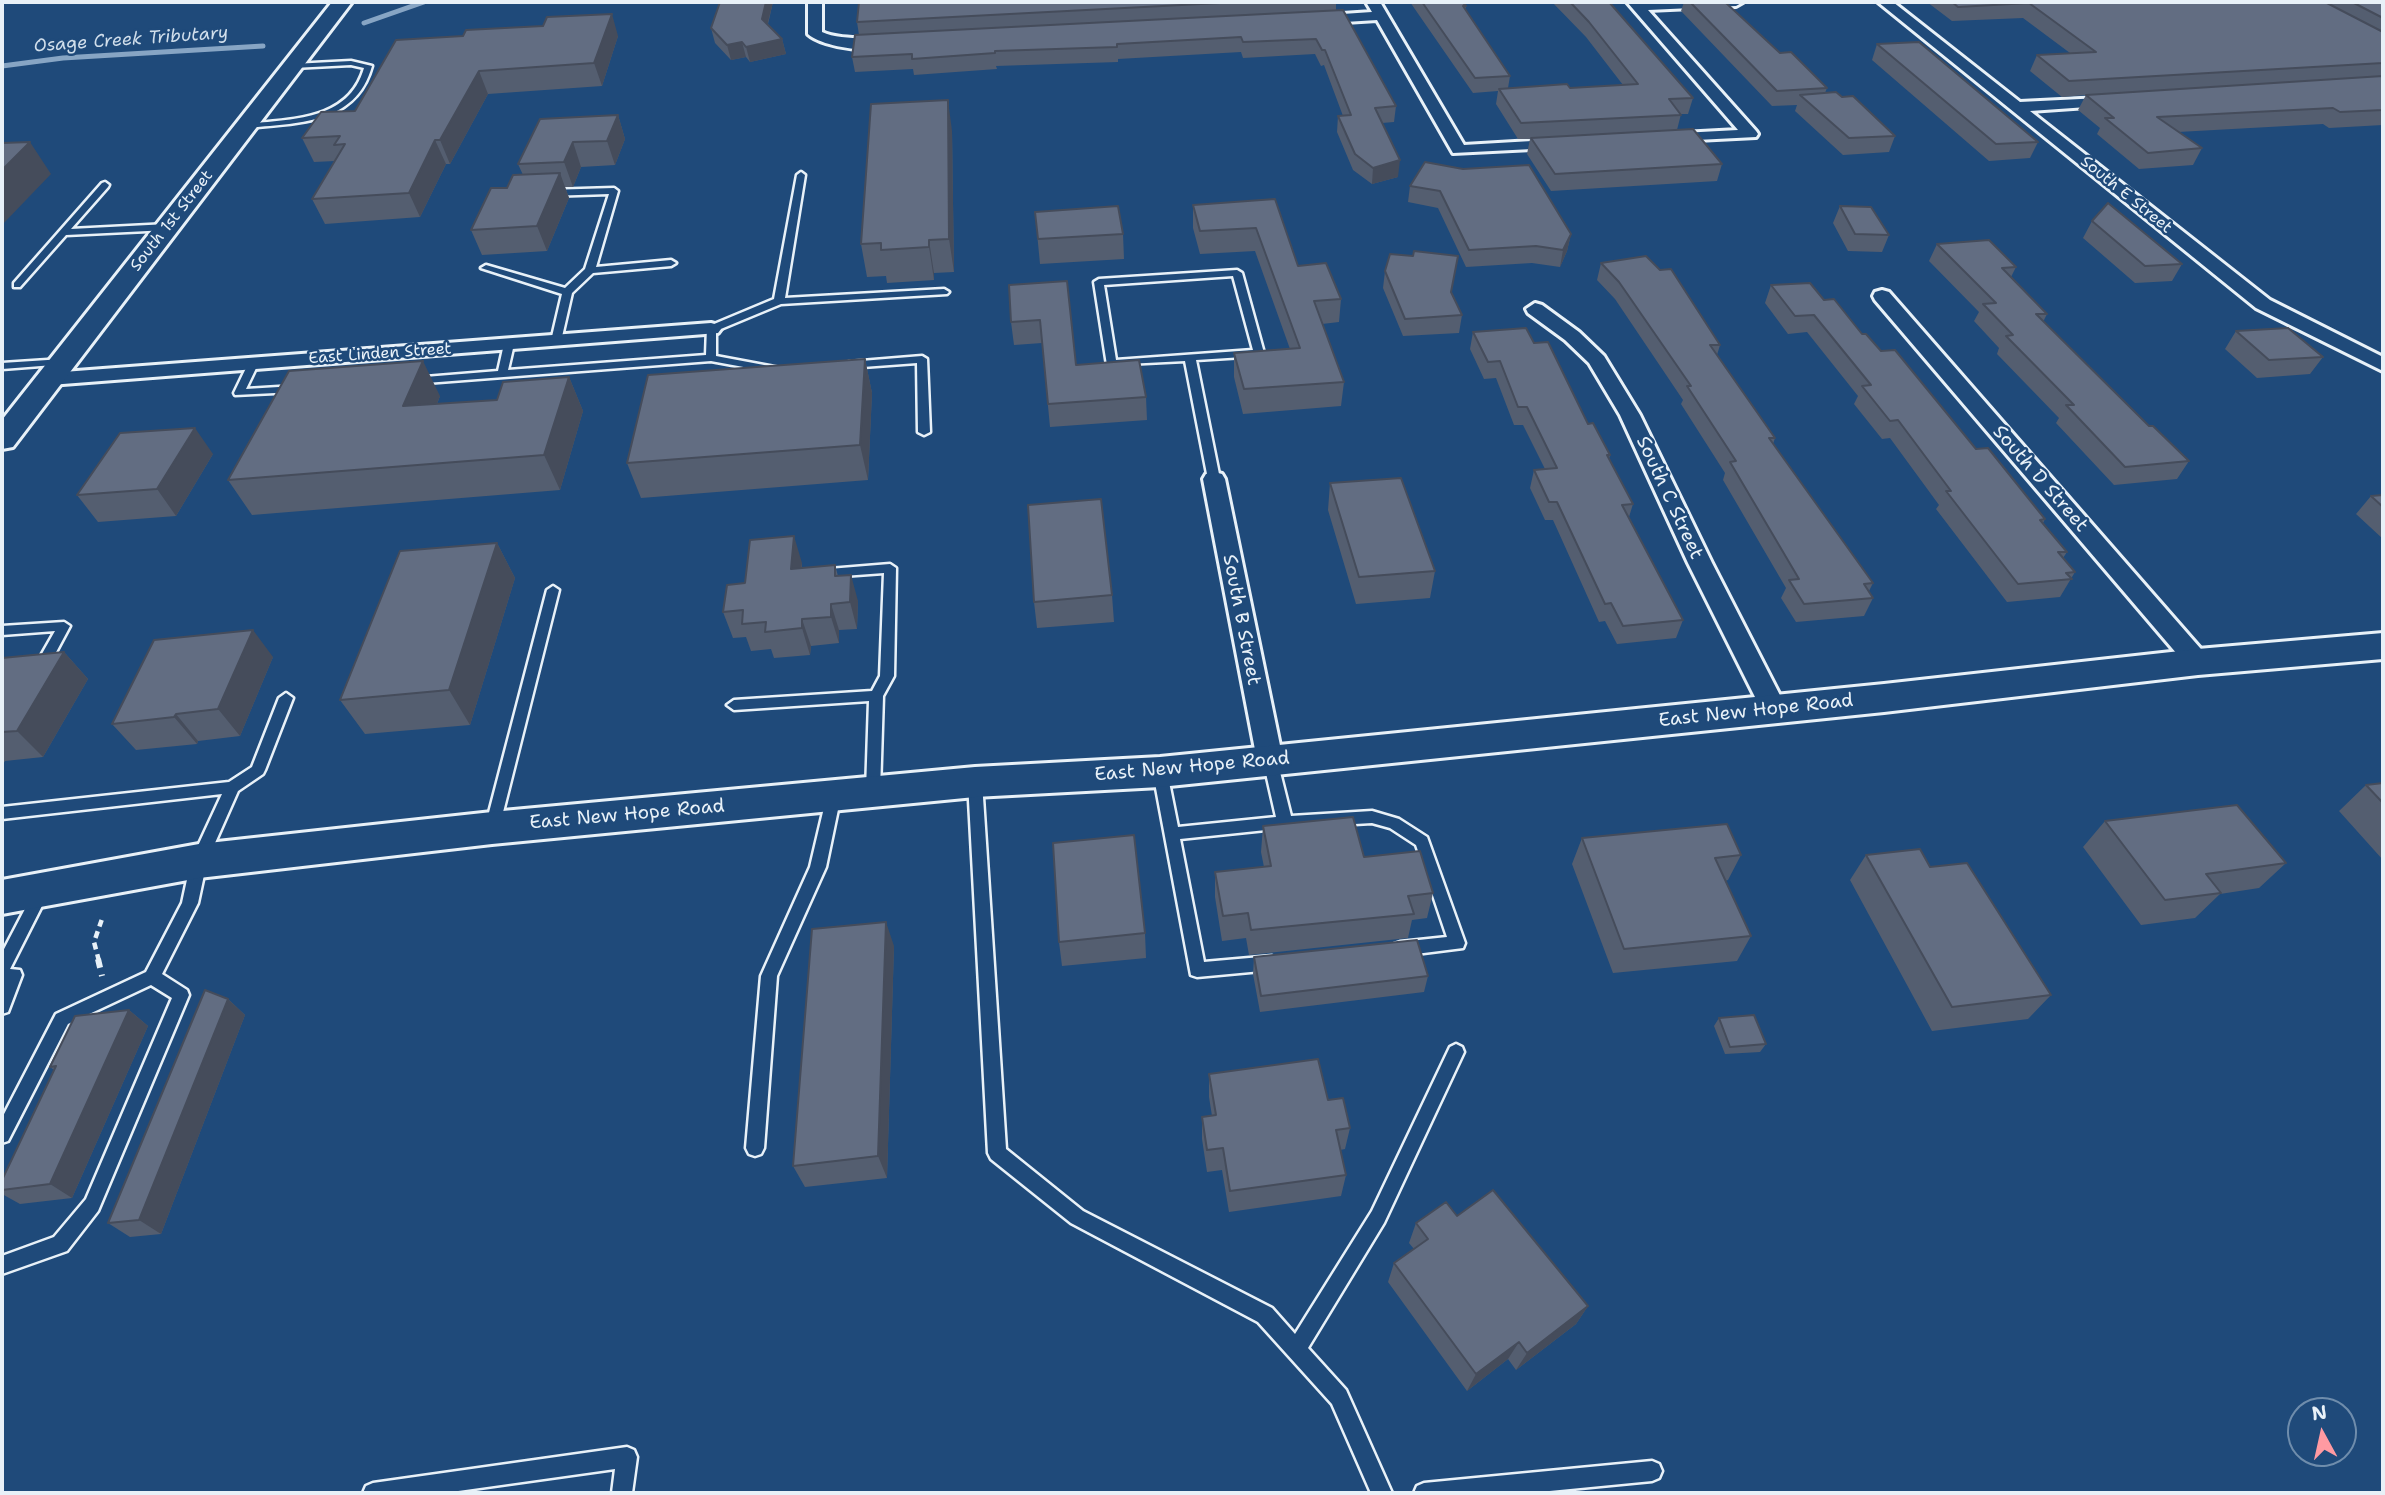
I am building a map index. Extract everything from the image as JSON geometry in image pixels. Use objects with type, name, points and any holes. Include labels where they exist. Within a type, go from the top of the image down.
[{"type":"street","name":"South 1st Street","points":[[2,440],[342,2]]},
{"type":"street","points":[[815,2],[815,34],[828,42],[900,43]]},
{"type":"street","points":[[1373,2],[1459,150],[1584,144]]},
{"type":"street","points":[[1636,4],[1736,2]]},
{"type":"street","name":"South E Street","points":[[1885,2],[2263,304],[2383,365]]},
{"type":"street","points":[[1636,4],[1751,134]]},
{"type":"street","points":[[1299,21],[1381,16]]},
{"type":"street","points":[[2015,107],[2138,99]]},
{"type":"street","points":[[1653,140],[1751,134]]},
{"type":"street","name":"South D Street","points":[[1882,296],[2199,662]]},
{"type":"street","name":"South C Street","points":[[1535,309],[1572,336],[1597,360],[1630,415],[1700,563],[1774,709]]},
{"type":"street","name":"East Linden Street","points":[[56,371],[253,363],[711,329]]},
{"type":"street","name":"South B Street","points":[[1214,479],[1269,760]]},
{"type":"street","name":"East New Hope Road","points":[[2,897],[200,861],[492,828],[975,782],[1160,772],[2199,662],[2383,646]]},
{"type":"lane","points":[[247,125],[311,118],[339,108],[360,88],[368,66],[351,63],[293,66]]},
{"type":"lane","points":[[779,302],[801,175]]},
{"type":"lane","points":[[16,285],[105,185]]},
{"type":"lane","points":[[531,194],[614,191],[590,270],[566,292],[556,341]]},
{"type":"lane","points":[[63,232],[168,227]]},
{"type":"lane","points":[[590,270],[671,263]]},
{"type":"lane","points":[[486,268],[566,292]]},
{"type":"lane","points":[[1237,273],[1259,353],[1189,358],[1111,363],[1099,282],[1237,273]]},
{"type":"lane","points":[[711,358],[711,329],[779,302],[944,292]]},
{"type":"lane","points":[[502,375],[509,344]]},
{"type":"lane","points":[[405,382],[711,358],[777,370],[791,369]]},
{"type":"lane","points":[[1189,358],[1214,479]]},
{"type":"lane","points":[[830,366],[922,359],[924,432]]},
{"type":"lane","points":[[253,363],[239,393],[308,388]]},
{"type":"lane","points":[[2,366],[56,371]]},
{"type":"lane","points":[[829,573],[890,568],[887,676],[876,696],[873,791]]},
{"type":"lane","points":[[492,828],[553,590]]},
{"type":"lane","points":[[2,631],[64,626],[42,666]]},
{"type":"lane","points":[[734,705],[876,696]]},
{"type":"lane","points":[[2,813],[232,787],[258,770],[286,698]]},
{"type":"lane","points":[[1269,760],[1285,822]]},
{"type":"lane","points":[[1160,772],[1197,970],[1293,960]]},
{"type":"lane","points":[[975,782],[997,1153],[1077,1217],[1265,1315],[1339,1397],[1382,1493]]},
{"type":"lane","points":[[2,1135],[62,1019],[152,977],[190,903],[200,861],[232,787]]},
{"type":"lane","points":[[755,1148],[769,976],[818,867],[834,795]]},
{"type":"lane","points":[[1171,834],[1285,822],[1372,817],[1394,824],[1422,841],[1457,943],[1388,950]]},
{"type":"lane","points":[[2,968],[42,890]]},
{"type":"lane","points":[[2,977],[15,975],[2,1007]]},
{"type":"lane","points":[[2,1265],[60,1244],[92,1205],[181,995],[152,977]]},
{"type":"lane","points":[[1296,1350],[1378,1217],[1456,1052]]},
{"type":"lane","points":[[373,1493],[460,1487],[627,1457],[622,1493]]},
{"type":"lane","points":[[1424,1493],[1652,1471]]},
{"type":"path","points":[[102,919],[94,942],[102,976]]},
{"type":"building","points":[[720,2],[766,2],[762,19],[782,39],[746,47],[742,42],[727,45],[711,28]]},
{"type":"building","points":[[859,2],[1239,2],[857,22]]},
{"type":"building","points":[[1422,2],[1462,2],[1510,76],[1475,78]]},
{"type":"building","points":[[1570,2],[1609,2],[1693,98],[1669,99],[1681,115],[1521,123],[1499,89],[1567,84],[1570,88],[1638,84]]},
{"type":"building","points":[[1690,2],[1725,2],[1780,53],[1791,52],[1827,88],[1777,91]]},
{"type":"building","points":[[1952,2],[2325,2],[2383,32],[2383,63],[2069,81],[2037,55],[2096,52],[2029,3],[1958,7]]},
{"type":"building","points":[[2352,2],[2383,2],[2383,18]]},
{"type":"building","points":[[1343,10],[1396,106],[1375,108],[1400,160],[1373,168],[1355,154],[1338,116],[1351,115],[1325,50],[1322,50],[1316,39],[1243,42],[1241,37],[1117,44],[1117,47],[995,51],[912,59],[912,54],[852,57],[855,35]]},
{"type":"building","points":[[612,14],[594,63],[479,71],[440,140],[435,140],[409,193],[312,199],[345,144],[334,145],[340,136],[302,138],[321,112],[355,111],[396,40],[463,36],[466,30],[543,26],[547,17]]},
{"type":"building","points":[[1919,42],[2038,142],[1996,144],[1877,44]]},
{"type":"building","points":[[2383,76],[2383,110],[2340,112],[2333,108],[2157,117],[2202,148],[2148,153],[2105,118],[2114,118],[2086,95]]},
{"type":"building","points":[[1836,92],[1842,97],[1853,96],[1895,136],[1849,138],[1800,95]]},
{"type":"building","points":[[948,100],[949,239],[929,240],[929,247],[881,250],[881,243],[861,244],[871,104]]},
{"type":"building","points":[[618,115],[607,141],[573,142],[564,162],[518,164],[540,119]]},
{"type":"building","points":[[1693,129],[1722,164],[1555,174],[1531,138]]},
{"type":"building","points":[[30,142],[2,170],[2,143]]},
{"type":"building","points":[[1425,162],[1463,169],[1529,165],[1571,234],[1563,250],[1536,246],[1469,250],[1440,191],[1410,186]]},
{"type":"building","points":[[560,173],[537,226],[471,230],[491,188],[507,188],[513,175]]},
{"type":"building","points":[[1275,199],[1298,266],[1326,263],[1341,299],[1314,301],[1344,382],[1244,389],[1234,353],[1300,348],[1256,228],[1200,231],[1193,205]]},
{"type":"building","points":[[2108,203],[2182,264],[2145,266],[2092,221]]},
{"type":"building","points":[[1118,206],[1123,234],[1038,239],[1035,212]]},
{"type":"building","points":[[1840,206],[1871,207],[1889,235],[1855,234]]},
{"type":"building","points":[[1989,240],[2016,267],[2002,268],[2047,314],[2036,314],[2149,426],[2153,426],[2189,461],[2125,467],[2066,405],[2074,405],[2006,336],[2013,335],[1983,304],[1996,303],[1937,244]]},
{"type":"building","points":[[1414,251],[1458,256],[1451,292],[1462,315],[1405,319],[1385,271],[1390,254],[1413,256]]},
{"type":"building","points":[[1646,256],[1660,270],[1671,269],[1720,345],[1710,345],[1775,438],[1769,438],[1873,583],[1864,584],[1873,598],[1804,604],[1789,580],[1799,579],[1730,462],[1736,461],[1687,386],[1691,386],[1619,282],[1601,263]]},
{"type":"building","points":[[1067,281],[1076,365],[1139,360],[1146,397],[1048,404],[1040,320],[1011,322],[1009,285]]},
{"type":"building","points":[[1810,283],[1824,300],[1834,299],[1862,334],[1866,334],[1881,351],[1895,350],[1976,449],[1988,448],[2045,519],[2040,520],[2067,552],[2058,552],[2075,572],[2066,573],[2072,579],[2018,584],[1946,491],[1951,491],[1898,420],[1890,421],[1862,386],[1871,385],[1814,315],[1795,316],[1771,285]]},
{"type":"building","points":[[1526,328],[1534,343],[1548,342],[1588,424],[1593,423],[1633,504],[1622,505],[1683,620],[1623,626],[1611,603],[1605,604],[1557,502],[1549,502],[1534,470],[1557,468],[1527,407],[1518,407],[1500,361],[1488,362],[1473,332]]},
{"type":"building","points":[[2288,328],[2323,357],[2269,360],[2236,331]]},
{"type":"building","points":[[865,359],[860,445],[627,463],[648,375]]},
{"type":"building","points":[[423,361],[403,406],[497,400],[503,382],[569,377],[544,455],[228,480],[289,371]]},
{"type":"building","points":[[195,428],[157,489],[77,495],[120,433]]},
{"type":"building","points":[[1401,478],[1435,571],[1359,577],[1330,483]]},
{"type":"building","points":[[2383,495],[2383,507],[2371,496]]},
{"type":"building","points":[[1101,499],[1112,595],[1034,602],[1028,505]]},
{"type":"building","points":[[794,536],[791,569],[835,565],[835,576],[851,575],[850,602],[831,604],[831,617],[802,619],[802,628],[765,632],[766,622],[742,624],[743,610],[723,612],[727,585],[745,583],[750,540]]},
{"type":"building","points":[[497,543],[449,690],[340,700],[400,551]]},
{"type":"building","points":[[253,630],[218,709],[112,724],[154,640]]},
{"type":"building","points":[[64,652],[17,731],[2,732],[2,658]]},
{"type":"building","points":[[2383,783],[2383,803],[2366,785]]},
{"type":"building","points":[[2237,805],[2286,863],[2206,874],[2221,893],[2165,900],[2105,821]]},
{"type":"building","points":[[1353,817],[1364,857],[1420,851],[1433,893],[1408,896],[1414,914],[1251,930],[1248,913],[1223,916],[1215,872],[1271,866],[1263,826]]},
{"type":"building","points":[[1727,824],[1741,855],[1715,858],[1751,936],[1624,949],[1582,838]]},
{"type":"building","points":[[1134,835],[1145,933],[1059,942],[1053,843]]},
{"type":"building","points":[[1920,849],[1930,867],[1967,863],[2051,995],[1952,1007],[1866,855]]},
{"type":"building","points":[[886,922],[878,1156],[793,1166],[812,929]]},
{"type":"building","points":[[1417,940],[1428,976],[1261,996],[1254,957]]},
{"type":"building","points":[[205,990],[228,999],[139,1220],[108,1223]]},
{"type":"building","points":[[129,1010],[50,1184],[2,1190],[2,1180],[56,1066],[50,1067],[75,1016]]},
{"type":"building","points":[[1754,1015],[1766,1044],[1730,1047],[1719,1018]]},
{"type":"building","points":[[1318,1059],[1328,1100],[1343,1098],[1350,1128],[1336,1130],[1346,1175],[1230,1191],[1223,1148],[1207,1150],[1202,1117],[1216,1115],[1209,1074]]},
{"type":"building","points":[[1493,1190],[1588,1306],[1527,1353],[1519,1342],[1476,1374],[1394,1263],[1428,1239],[1416,1223],[1446,1202],[1457,1216]]},
{"type":"waterway","name":"Osage Creek Tributary","points":[[364,23],[424,2]]},
{"type":"waterway","name":"Osage Creek Tributary","points":[[2,66],[63,58],[263,46]]}]
